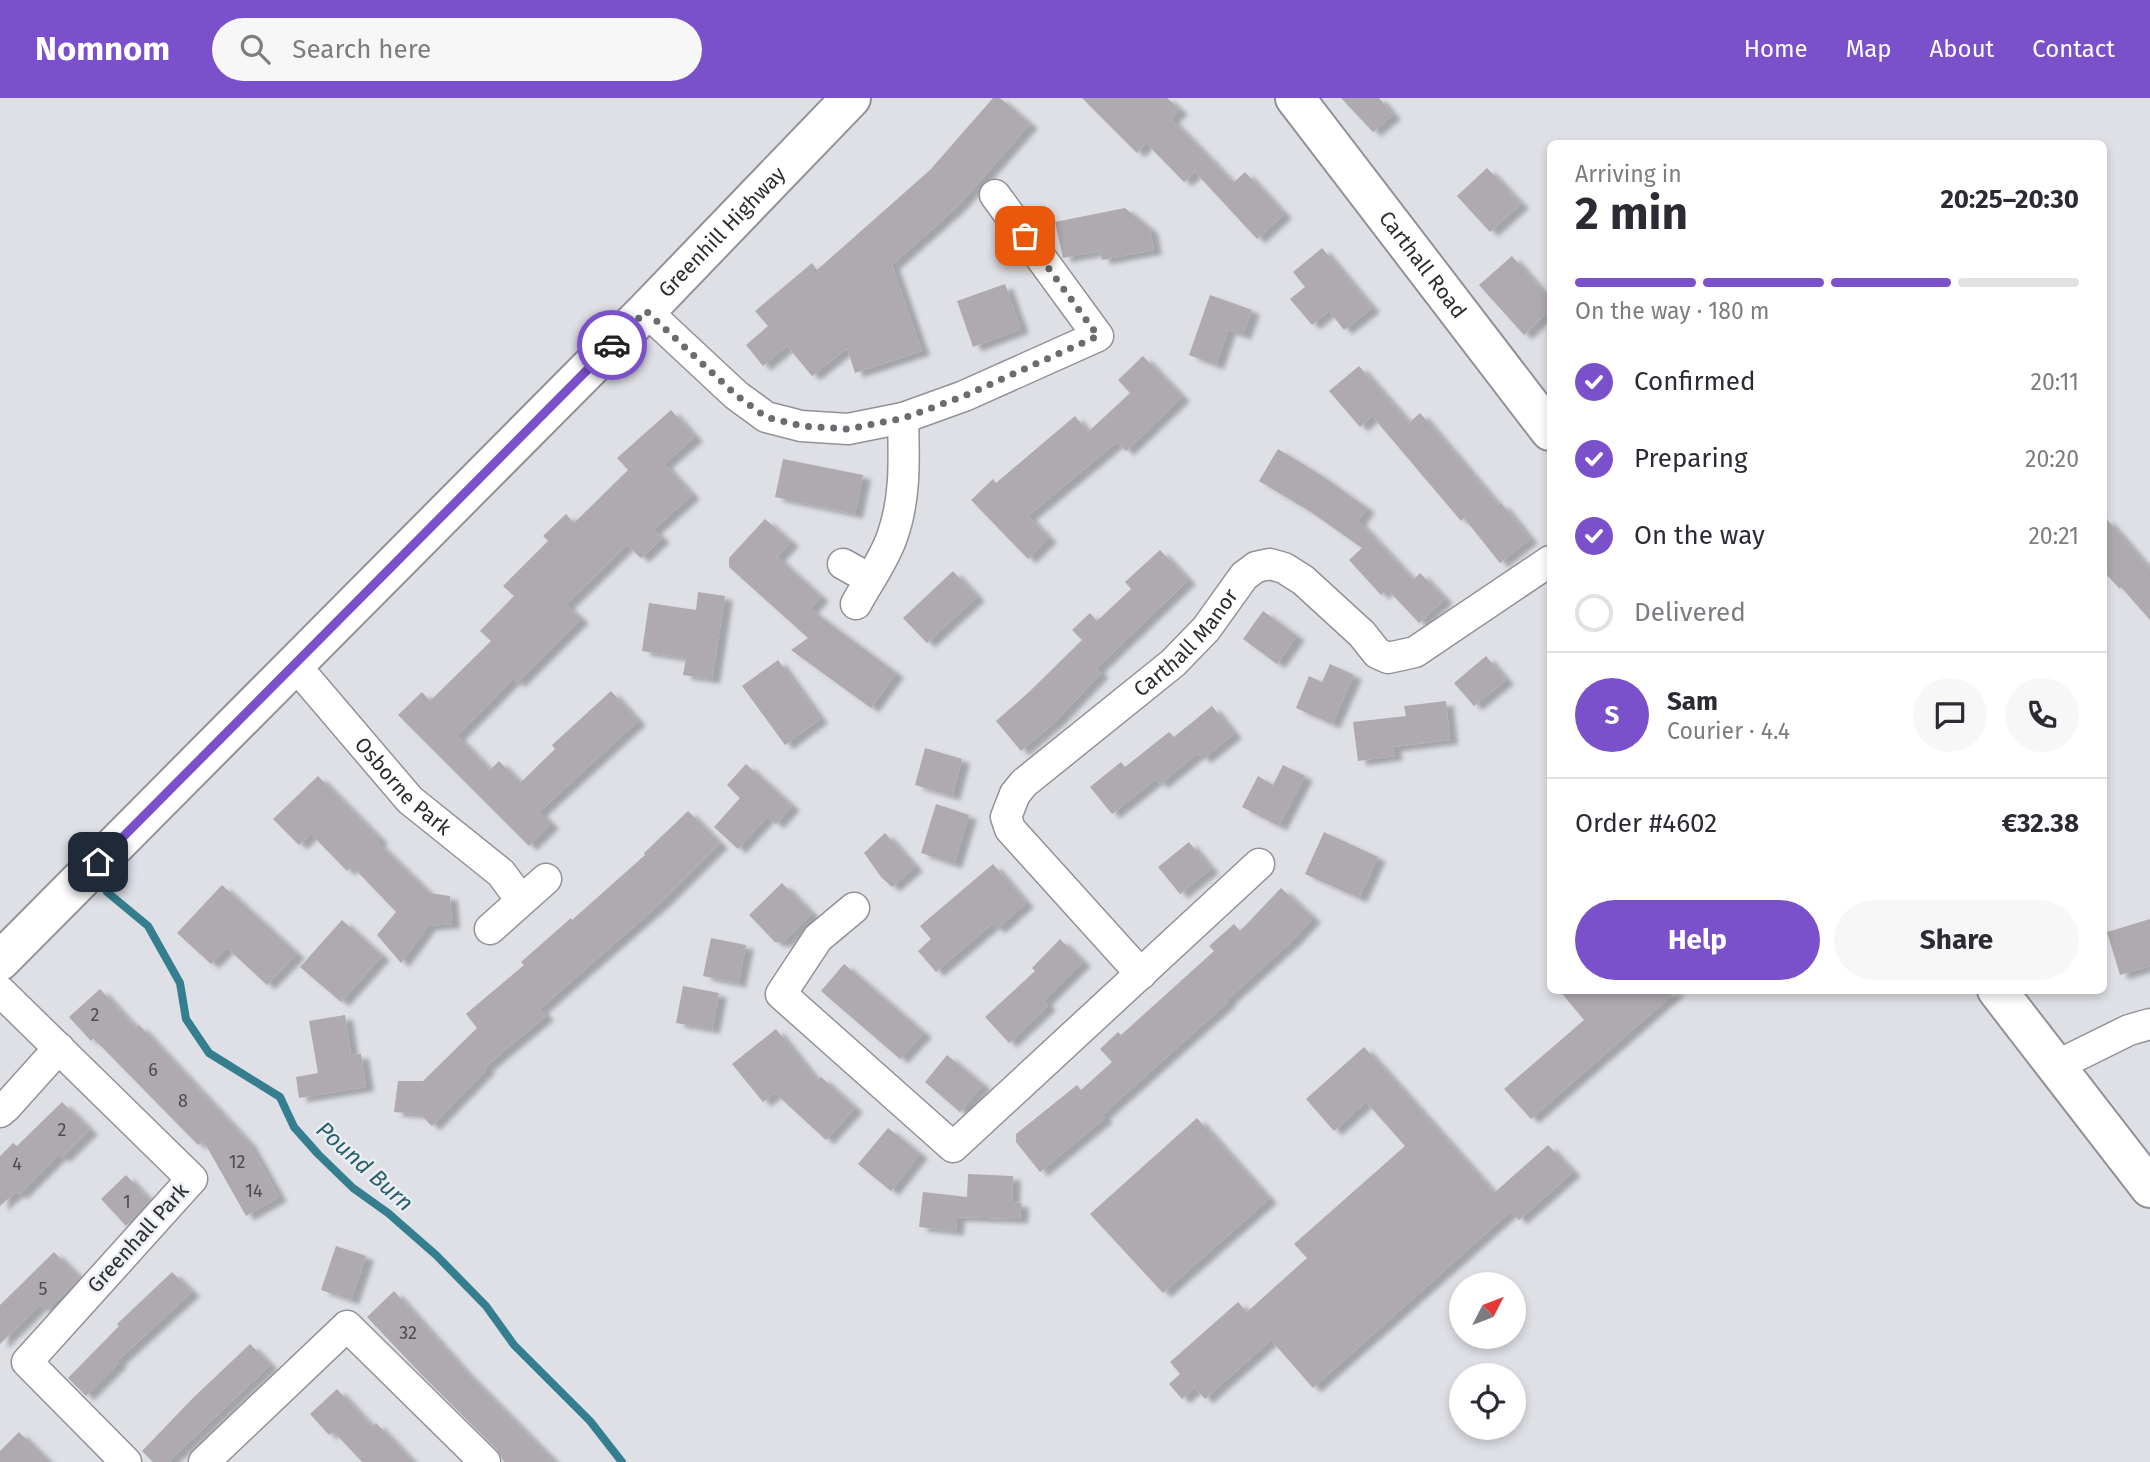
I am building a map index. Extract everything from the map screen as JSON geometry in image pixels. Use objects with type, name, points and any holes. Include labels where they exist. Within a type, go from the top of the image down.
[{"type":"main road","name":"Greenhill Highway","points":[[0,961],[646,311],[851,98]]},
{"type":"main road","name":"Carthall Road","points":[[1295,98],[1547,427]]},
{"type":"main road","points":[[2000,994],[2150,1188]]},
{"type":"street","points":[[646,311],[736,395],[766,417],[802,426],[848,429],[904,418],[964,396],[1098,336],[995,195]]},
{"type":"street","points":[[843,564],[863,591],[892,538],[901,505],[904,479],[904,418]]},
{"type":"street","name":"Carthall Manor","points":[[1141,974],[1010,829],[1006,817],[1015,794],[1024,783],[1173,663],[1206,629],[1244,576],[1256,567],[1270,564],[1284,568],[1303,580],[1362,634],[1377,653],[1388,658],[1415,652],[1547,563]]},
{"type":"street","name":"Osborne Park","points":[[294,664],[410,800],[501,873],[521,900]]},
{"type":"street","points":[[854,908],[818,938],[780,995],[953,1147],[1259,864]]},
{"type":"street","points":[[490,929],[546,879]]},
{"type":"street","name":"Greenhall Park","points":[[0,991],[192,1179],[27,1362],[126,1462]]},
{"type":"street","points":[[2056,1066],[2129,1030],[2150,1024]]},
{"type":"street","points":[[0,1112],[59,1048]]},
{"type":"street","points":[[204,1462],[347,1326],[485,1462]]},
{"type":"building","points":[[993,98],[1000,98],[1030,124],[958,206],[892,265],[922,351],[855,373],[847,348],[812,376],[787,346],[763,366],[746,345],[768,326],[755,311],[812,263],[817,270],[930,170]]},
{"type":"building","points":[[1082,98],[1167,98],[1180,110],[1171,119],[1233,183],[1245,172],[1284,214],[1257,239],[1195,172],[1184,182],[1146,143],[1137,153]]},
{"type":"building","points":[[1341,98],[1379,98],[1393,115],[1373,132]]},
{"type":"building","points":[[1487,168],[1521,204],[1490,232],[1457,196]]},
{"type":"building","points":[[1125,208],[1150,229],[1154,250],[1102,260],[1100,251],[1063,258],[1055,222]]},
{"type":"building","points":[[1322,248],[1372,308],[1344,330],[1329,311],[1312,325],[1290,299],[1305,287],[1293,272]]},
{"type":"building","points":[[1512,256],[1547,297],[1547,313],[1524,335],[1479,285]]},
{"type":"building","points":[[1005,284],[1021,329],[973,347],[957,301]]},
{"type":"building","points":[[1210,295],[1252,310],[1243,335],[1228,330],[1216,365],[1189,355]]},
{"type":"building","points":[[1143,356],[1182,397],[1126,451],[1117,442],[1028,516],[1049,538],[1028,559],[971,500],[993,479],[996,483],[1075,416],[1088,432],[1130,393],[1118,380]]},
{"type":"building","points":[[1359,366],[1409,423],[1420,413],[1530,539],[1500,563],[1464,518],[1461,521],[1372,416],[1360,427],[1329,391]]},
{"type":"building","points":[[671,410],[695,437],[664,464],[692,495],[653,530],[662,538],[641,558],[627,545],[566,605],[581,619],[517,683],[513,679],[457,736],[490,770],[499,761],[520,783],[555,749],[552,745],[611,691],[638,721],[539,812],[551,824],[529,846],[398,715],[422,692],[430,701],[491,641],[480,631],[514,596],[503,586],[548,541],[543,536],[566,514],[574,523],[628,470],[617,458]]},
{"type":"building","points":[[1278,449],[1367,508],[1358,521],[1413,580],[1420,573],[1445,599],[1419,623],[1387,589],[1381,595],[1349,560],[1362,548],[1311,512],[1259,481]]},
{"type":"building","points":[[783,459],[863,475],[855,514],[775,497]]},
{"type":"building","points":[[765,519],[791,542],[777,557],[821,597],[810,609],[896,673],[871,708],[791,650],[808,638],[729,567],[729,558]]},
{"type":"building","points":[[2107,520],[2150,570],[2150,620],[2121,587],[2120,589],[2107,575]]},
{"type":"building","points":[[1160,550],[1188,580],[1096,669],[1101,673],[1055,722],[1021,751],[996,721],[1082,640],[1072,630],[1090,613],[1097,621],[1131,589],[1125,582]]},
{"type":"building","points":[[953,571],[977,597],[927,643],[903,618]]},
{"type":"building","points":[[698,592],[725,596],[712,679],[683,675],[686,658],[642,651],[649,603],[696,610]]},
{"type":"building","points":[[1263,611],[1297,636],[1277,664],[1243,639]]},
{"type":"building","points":[[1486,656],[1506,680],[1474,706],[1454,683]]},
{"type":"building","points":[[778,660],[820,719],[785,745],[742,686]]},
{"type":"building","points":[[1330,664],[1354,675],[1332,724],[1296,708],[1309,676],[1322,682]]},
{"type":"building","points":[[1446,701],[1450,740],[1393,747],[1395,756],[1358,761],[1353,722],[1406,716],[1404,706]]},
{"type":"building","points":[[1212,706],[1234,734],[1203,759],[1198,753],[1160,784],[1156,779],[1112,814],[1090,787],[1121,762],[1125,767],[1169,732],[1174,737]]},
{"type":"building","points":[[925,748],[962,759],[952,796],[915,785]]},
{"type":"building","points":[[746,764],[792,806],[776,824],[767,817],[738,849],[714,827],[740,798],[727,785]]},
{"type":"building","points":[[1283,765],[1305,776],[1279,826],[1242,807],[1258,776],[1273,785]]},
{"type":"building","points":[[318,776],[380,839],[377,842],[429,893],[450,896],[452,924],[428,926],[401,963],[377,935],[396,912],[352,866],[347,871],[311,834],[299,845],[273,819]]},
{"type":"building","points":[[936,804],[969,815],[954,864],[921,853]]},
{"type":"building","points":[[688,811],[720,844],[663,901],[540,1009],[546,1016],[485,1067],[487,1069],[432,1126],[420,1114],[394,1112],[398,1081],[423,1081],[477,1028],[466,1014],[524,965],[521,962],[645,855],[644,853]]},
{"type":"building","points":[[1324,832],[1378,857],[1359,898],[1305,874]]},
{"type":"building","points":[[885,833],[915,867],[892,887],[881,877],[864,853]]},
{"type":"building","points":[[1189,842],[1211,869],[1180,894],[1158,867]]},
{"type":"building","points":[[993,864],[1026,903],[997,929],[992,924],[936,972],[918,951],[931,939],[920,926]]},
{"type":"building","points":[[782,883],[812,914],[784,942],[775,942],[749,915]]},
{"type":"building","points":[[222,885],[297,954],[267,985],[227,948],[211,964],[177,933]]},
{"type":"building","points":[[1281,888],[1313,918],[1292,941],[1227,1000],[1228,1002],[1102,1115],[1105,1118],[1040,1172],[1016,1142],[1016,1134],[1077,1085],[1081,1090],[1112,1062],[1100,1049],[1118,1032],[1121,1035],[1214,951],[1209,946],[1234,924],[1240,931]]},
{"type":"building","points":[[2150,919],[2150,966],[2120,975],[2107,932]]},
{"type":"building","points":[[342,920],[382,956],[341,1002],[300,967]]},
{"type":"building","points":[[711,938],[746,945],[738,983],[703,976]]},
{"type":"building","points":[[1060,939],[1083,962],[1044,1001],[1048,1006],[1009,1043],[985,1017],[1035,971],[1032,968]]},
{"type":"building","points":[[844,964],[924,1033],[900,1059],[821,991]]},
{"type":"building","points":[[683,986],[719,993],[712,1029],[676,1023]]},
{"type":"building","points":[[100,989],[136,1028],[139,1025],[248,1142],[279,1197],[246,1216],[203,1140],[198,1145],[69,1017]]},
{"type":"building","points":[[1562,994],[1673,994],[1531,1119],[1504,1089],[1584,1020]]},
{"type":"building","points":[[345,1015],[351,1055],[361,1054],[366,1087],[299,1098],[296,1077],[318,1073],[309,1021]]},
{"type":"building","points":[[776,1029],[817,1081],[821,1077],[855,1108],[826,1140],[775,1093],[763,1102],[732,1064]]},
{"type":"building","points":[[1364,1047],[1494,1193],[1548,1145],[1573,1172],[1519,1220],[1511,1211],[1313,1388],[1271,1340],[1205,1399],[1195,1388],[1182,1399],[1169,1384],[1180,1374],[1170,1362],[1238,1302],[1247,1312],[1307,1258],[1294,1244],[1405,1146],[1366,1102],[1334,1131],[1306,1099]]},
{"type":"building","points":[[947,1055],[983,1085],[960,1112],[925,1082]]},
{"type":"building","points":[[62,1102],[90,1130],[62,1158],[59,1155],[19,1195],[16,1192],[0,1206],[0,1156],[13,1143],[17,1146]]},
{"type":"building","points":[[1197,1118],[1269,1199],[1163,1293],[1090,1214]]},
{"type":"building","points":[[888,1128],[920,1154],[891,1191],[858,1164]]},
{"type":"building","points":[[968,1174],[1013,1176],[1012,1202],[1021,1203],[1020,1219],[957,1217],[956,1231],[919,1227],[923,1192],[967,1197]]},
{"type":"building","points":[[126,1175],[149,1200],[126,1226],[101,1199]]},
{"type":"building","points":[[336,1246],[366,1256],[351,1300],[321,1290]]},
{"type":"building","points":[[54,1252],[80,1278],[46,1311],[40,1305],[0,1344],[0,1305]]},
{"type":"building","points":[[172,1272],[192,1292],[117,1361],[119,1363],[86,1396],[68,1378],[119,1326],[117,1324]]},
{"type":"building","points":[[394,1291],[465,1371],[555,1462],[504,1462],[497,1450],[367,1317]]},
{"type":"building","points":[[250,1344],[270,1365],[168,1462],[153,1462],[142,1451]]},
{"type":"building","points":[[337,1389],[372,1427],[376,1423],[413,1462],[362,1462],[333,1431],[329,1435],[310,1414]]},
{"type":"building","points":[[19,1432],[49,1462],[0,1462],[0,1451]]},
{"type":"waterway","name":"Pound Burn","points":[[107,892],[148,926],[180,983],[186,1019],[209,1053],[280,1097],[294,1127],[318,1154],[353,1188],[388,1213],[436,1255],[486,1306],[514,1345],[590,1421],[622,1462]]},
{"type":"way so far","points":[[612,345],[646,311],[736,395],[766,417],[802,426],[848,429],[904,418],[964,396],[1098,336],[1025,236]]},
{"type":"route","points":[[98,862],[612,345]]}]
